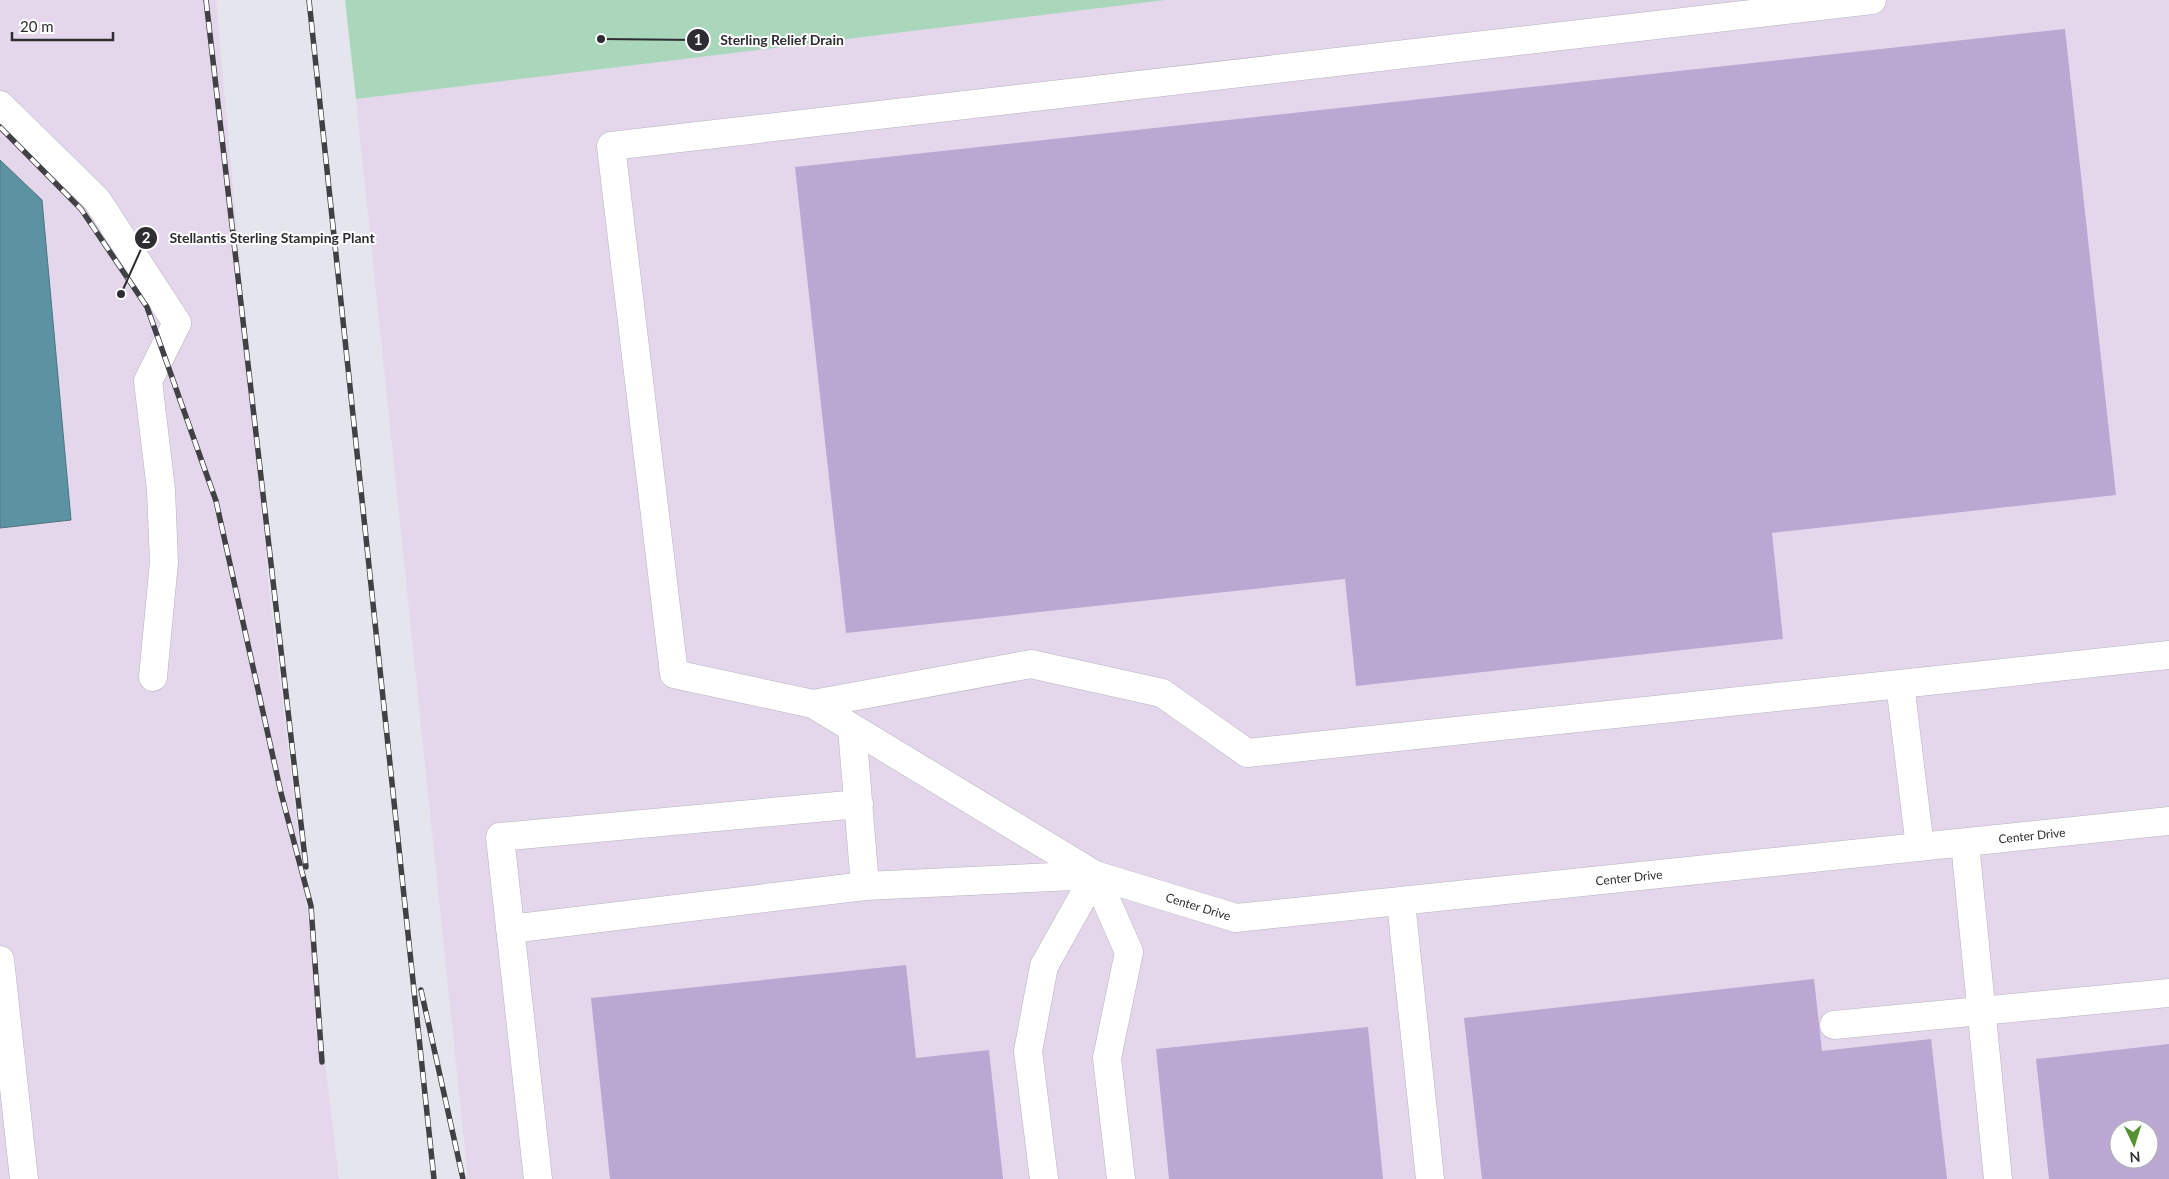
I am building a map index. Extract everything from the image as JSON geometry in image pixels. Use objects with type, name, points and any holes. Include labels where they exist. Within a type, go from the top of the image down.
[{"type":"street","points":[[1121,1179],[1107,1058],[1129,952],[1095,874],[814,704],[674,674],[611,146],[1872,0]]},
{"type":"street","points":[[0,105],[97,200],[177,323],[148,381],[161,490],[164,562],[152,677]]},
{"type":"street","points":[[814,704],[1031,664],[1162,692],[1247,753],[2169,655]]},
{"type":"street","points":[[1900,684],[1920,846]]},
{"type":"street","points":[[852,728],[865,886]]},
{"type":"street","points":[[538,1179],[500,837],[859,804]]},
{"type":"street","name":"Center Drive","points":[[1095,874],[1236,918],[2169,821]]},
{"type":"street","points":[[1965,843],[1998,1179]]},
{"type":"street","points":[[510,929],[865,886],[1095,874]]},
{"type":"street","points":[[1044,1179],[1028,1052],[1044,966],[1095,874]]},
{"type":"street","points":[[1401,902],[1430,1179]]},
{"type":"street","points":[[0,960],[24,1179]]},
{"type":"street","points":[[1834,1025],[2169,993]]},
{"type":"shaded area","points":[[0,0],[216,0],[269,589],[339,1179],[0,1179]]},
{"type":"shaded area","points":[[1166,0],[2169,0],[2169,1179],[468,1179],[356,99]]},
{"type":"green space","points":[[345,0],[1166,0],[356,99]]},
{"type":"water","points":[[0,160],[42,200],[71,520],[0,528]]},
{"type":"building","points":[[2065,29],[2116,495],[1772,533],[1783,639],[1356,686],[1345,579],[846,633],[795,167]]},
{"type":"building","points":[[906,965],[916,1058],[989,1050],[1003,1179],[610,1179],[591,998]]},
{"type":"building","points":[[1814,979],[1822,1051],[1931,1039],[1947,1179],[1482,1179],[1464,1018]]},
{"type":"building","points":[[1368,1027],[1383,1179],[1169,1179],[1156,1049]]},
{"type":"building","points":[[2169,1044],[2169,1179],[2049,1179],[2036,1059]]},
{"type":"railway","points":[[206,0],[306,867]]},
{"type":"railway","points":[[309,0],[434,1179]]},
{"type":"railway","points":[[0,127],[81,209],[147,307],[216,501],[281,793],[311,906],[322,1062]]},
{"type":"railway","points":[[421,990],[463,1179]]},
{"type":"place","name":"Sterling Relief Drain","points":[[601,39]]},
{"type":"place","name":"Stellantis Sterling Stamping Plant","points":[[121,294]]}]
